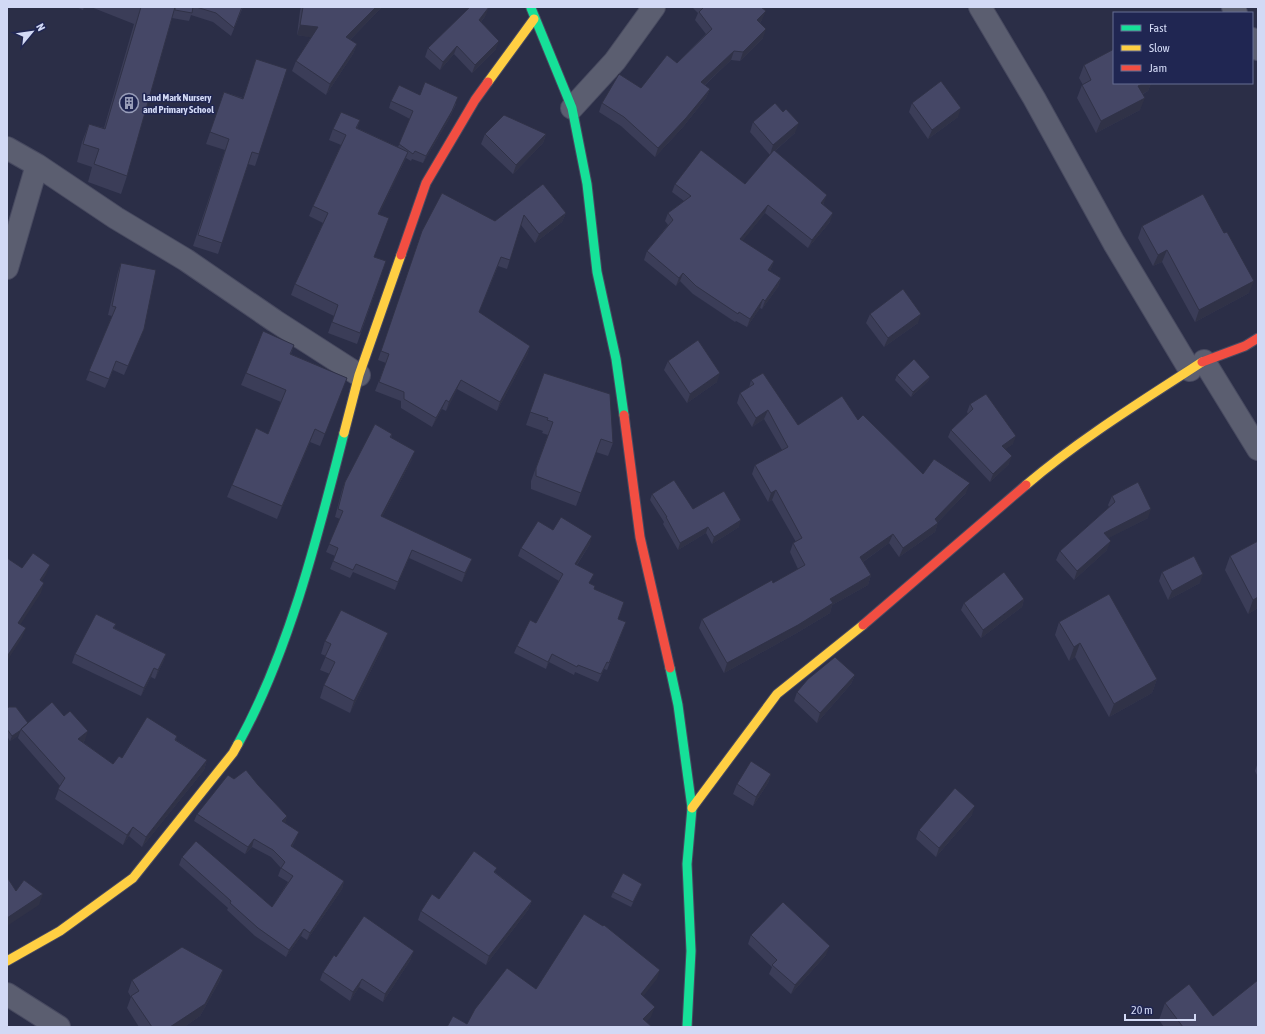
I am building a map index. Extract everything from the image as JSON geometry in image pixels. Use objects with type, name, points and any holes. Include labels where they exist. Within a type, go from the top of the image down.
[{"type":"street","points":[[531,7],[534,19],[572,108],[587,184],[597,272],[616,359],[640,537],[678,705],[692,808],[687,864],[691,951],[687,1027]]},
{"type":"street","points":[[572,108],[615,61],[654,7]]},
{"type":"street","points":[[980,7],[1034,98],[1114,242],[1197,365],[1258,449]]},
{"type":"street","points":[[7,961],[60,931],[133,878],[233,753],[252,719],[285,636],[319,529],[359,375],[426,183],[475,100],[534,19]]},
{"type":"street","points":[[1253,40],[1258,49]]},
{"type":"street","points":[[7,148],[37,165],[116,218],[186,260],[275,321],[359,375]]},
{"type":"street","points":[[7,268],[37,165]]},
{"type":"street","points":[[692,808],[777,694],[853,633],[1044,470],[1112,421],[1197,365],[1244,346],[1258,338]]},
{"type":"street","points":[[7,994],[59,1027]]},
{"type":"building","name":"Land Mark Nursery and Primary School","points":[[141,7],[175,7],[127,176],[94,164],[99,149],[83,144],[89,124],[105,129]]},
{"type":"building","points":[[175,7],[193,7],[192,13],[175,10]]},
{"type":"building","points":[[196,7],[242,7],[234,28],[216,13]]},
{"type":"building","points":[[303,7],[376,7],[346,37],[357,44],[330,84],[296,61],[318,27],[300,25]]},
{"type":"building","points":[[470,7],[489,7],[479,20],[499,41],[475,65],[457,46],[443,62],[428,48]]},
{"type":"building","points":[[704,7],[761,7],[766,11],[757,20],[766,29],[743,52],[734,51],[701,82],[710,89],[658,148],[624,117],[602,103],[619,74],[641,88],[667,55],[677,63],[712,29],[699,12]]},
{"type":"building","points":[[1113,50],[1113,84],[1142,84],[1138,86],[1145,98],[1101,121],[1082,85],[1091,80],[1084,65]]},
{"type":"building","points":[[256,59],[287,69],[259,154],[252,152],[222,243],[198,235],[229,139],[210,132],[224,92],[243,99]]},
{"type":"building","points":[[941,81],[961,108],[932,130],[912,103]]},
{"type":"building","points":[[425,82],[458,97],[452,111],[426,156],[415,151],[413,154],[399,144],[413,111],[391,101],[399,85],[420,95]]},
{"type":"building","points":[[775,103],[783,112],[786,109],[799,123],[773,145],[753,122]]},
{"type":"building","points":[[341,112],[360,120],[356,128],[408,152],[378,214],[389,218],[374,257],[386,261],[360,333],[332,322],[338,305],[295,284],[328,213],[313,206],[346,135],[333,129]]},
{"type":"building","points":[[504,115],[546,134],[516,165],[485,134]]},
{"type":"building","points":[[701,150],[745,184],[774,150],[827,195],[821,203],[833,213],[812,240],[768,205],[740,239],[774,261],[768,270],[781,278],[765,301],[763,299],[750,319],[739,312],[738,314],[696,286],[683,273],[679,278],[647,251],[673,220],[668,213],[691,196],[675,184]]},
{"type":"building","points":[[543,184],[566,213],[539,234],[524,215],[510,260],[501,257],[479,312],[530,346],[500,402],[461,380],[449,402],[446,400],[436,418],[404,399],[404,392],[379,382],[389,354],[381,351],[422,231],[442,193],[495,221]]},
{"type":"building","points":[[1203,194],[1224,233],[1227,232],[1254,281],[1199,310],[1167,250],[1158,255],[1142,226]]},
{"type":"building","points":[[121,263],[156,270],[144,329],[128,366],[116,361],[109,379],[89,371],[116,307],[112,306]]},
{"type":"building","points":[[903,289],[921,314],[888,338],[870,314]]},
{"type":"building","points":[[263,331],[294,345],[290,354],[347,378],[325,434],[315,429],[282,506],[232,485],[256,428],[268,434],[286,390],[246,373]]},
{"type":"building","points":[[698,340],[720,373],[690,394],[668,361]]},
{"type":"building","points":[[914,359],[930,377],[913,392],[897,375]]},
{"type":"building","points":[[544,373],[610,394],[613,443],[601,439],[581,493],[536,476],[536,468],[553,422],[547,420],[548,418],[530,412]]},
{"type":"building","points":[[763,373],[798,425],[842,396],[858,420],[863,415],[923,474],[934,459],[970,483],[935,519],[938,523],[903,548],[893,534],[860,557],[871,575],[830,599],[833,603],[798,625],[727,663],[702,619],[772,580],[773,583],[805,565],[793,543],[802,538],[776,490],[771,493],[755,465],[788,447],[768,410],[756,418],[740,393],[754,384],[751,380]]},
{"type":"building","points":[[986,394],[1016,436],[1002,446],[1012,456],[993,474],[951,430],[973,409],[970,404]]},
{"type":"building","points":[[375,424],[392,434],[390,437],[415,451],[381,516],[472,559],[465,573],[412,550],[398,582],[356,564],[353,570],[333,561],[338,548],[329,544],[343,511],[338,509],[345,482]]},
{"type":"building","points":[[674,480],[693,509],[724,491],[741,520],[714,537],[708,527],[680,543],[667,517],[652,494]]},
{"type":"building","points":[[1138,482],[1151,509],[1104,533],[1111,541],[1077,571],[1060,551],[1115,502],[1112,496]]},
{"type":"building","points":[[561,517],[592,536],[575,564],[594,574],[589,583],[595,586],[594,589],[624,602],[618,619],[626,622],[609,663],[607,662],[601,674],[578,665],[577,667],[552,654],[548,662],[517,646],[530,620],[536,623],[563,574],[521,548],[538,521],[553,530]]},
{"type":"building","points":[[1258,541],[1258,597],[1253,600],[1230,556]]},
{"type":"building","points":[[33,553],[50,565],[40,580],[44,583],[18,623],[26,628],[8,655],[7,558],[22,568]]},
{"type":"building","points":[[1194,556],[1203,574],[1172,591],[1162,572]]},
{"type":"building","points":[[1004,572],[1024,599],[983,630],[964,603]]},
{"type":"building","points":[[1109,594],[1157,679],[1114,704],[1080,643],[1074,647],[1059,622]]},
{"type":"building","points":[[341,610],[388,633],[354,701],[324,685],[335,662],[325,657],[331,644],[325,641]]},
{"type":"building","points":[[96,614],[116,624],[113,628],[166,654],[158,670],[154,668],[144,688],[75,654]]},
{"type":"building","points":[[835,657],[855,675],[820,713],[797,692],[808,679]]},
{"type":"building","points":[[52,702],[64,716],[70,711],[88,731],[78,739],[113,764],[119,756],[122,758],[147,717],[177,736],[175,740],[207,760],[146,837],[133,827],[127,835],[58,789],[65,778],[21,729]]},
{"type":"building","points":[[16,707],[28,723],[12,736],[7,729],[7,708]]},
{"type":"building","points":[[751,761],[771,774],[756,797],[737,784]]},
{"type":"building","points":[[246,770],[287,816],[282,821],[299,832],[291,846],[344,881],[310,933],[304,929],[289,950],[258,928],[230,903],[231,901],[182,857],[196,841],[272,907],[293,876],[281,868],[285,862],[273,850],[254,839],[248,847],[197,814],[228,775],[234,779]]},
{"type":"building","points":[[955,788],[975,806],[939,848],[919,830]]},
{"type":"building","points":[[474,851],[497,868],[494,872],[532,901],[489,956],[421,911],[432,894],[439,899]]},
{"type":"building","points":[[623,873],[642,884],[633,902],[613,892]]},
{"type":"building","points":[[7,877],[16,891],[24,880],[43,894],[7,918]]},
{"type":"building","points":[[783,902],[830,946],[795,985],[772,965],[777,960],[751,935]]},
{"type":"building","points":[[584,914],[603,926],[604,925],[660,970],[641,994],[655,1007],[643,1019],[652,1027],[447,1027],[453,1016],[467,1024],[475,1009],[507,968],[536,989]]},
{"type":"building","points":[[364,916],[414,951],[385,994],[362,979],[353,992],[323,972],[334,955],[336,957]]},
{"type":"building","points":[[182,947],[223,970],[205,1004],[170,1027],[152,1027],[131,996],[139,991],[132,980]]},
{"type":"building","points":[[1258,980],[1258,1027],[1183,1027],[1165,1003],[1189,984],[1213,1016]]},
{"type":"traffic: fast","points":[[531,8],[572,108],[587,184],[597,272],[616,359],[624,415]]},
{"type":"traffic: fast","points":[[238,744],[256,708],[287,632],[324,512],[344,433]]},
{"type":"traffic: fast","points":[[670,668],[678,705],[692,808],[687,864],[691,951],[687,1027]]},
{"type":"traffic: slow","points":[[488,82],[534,19]]},
{"type":"traffic: slow","points":[[344,433],[359,375],[401,255]]},
{"type":"traffic: slow","points":[[1026,485],[1090,436],[1202,362]]},
{"type":"traffic: slow","points":[[692,808],[777,694],[863,625]]},
{"type":"traffic: slow","points":[[7,961],[60,931],[133,878],[233,753],[238,744]]},
{"type":"traffic: jam","points":[[401,255],[426,183],[475,100],[488,82]]},
{"type":"traffic: jam","points":[[1202,362],[1245,346],[1258,338]]},
{"type":"traffic: jam","points":[[624,415],[640,537],[670,668]]},
{"type":"traffic: jam","points":[[863,625],[1026,485]]},
{"type":"place","name":"Land Mark Nursery and Primary School","points":[[129,103]]}]
